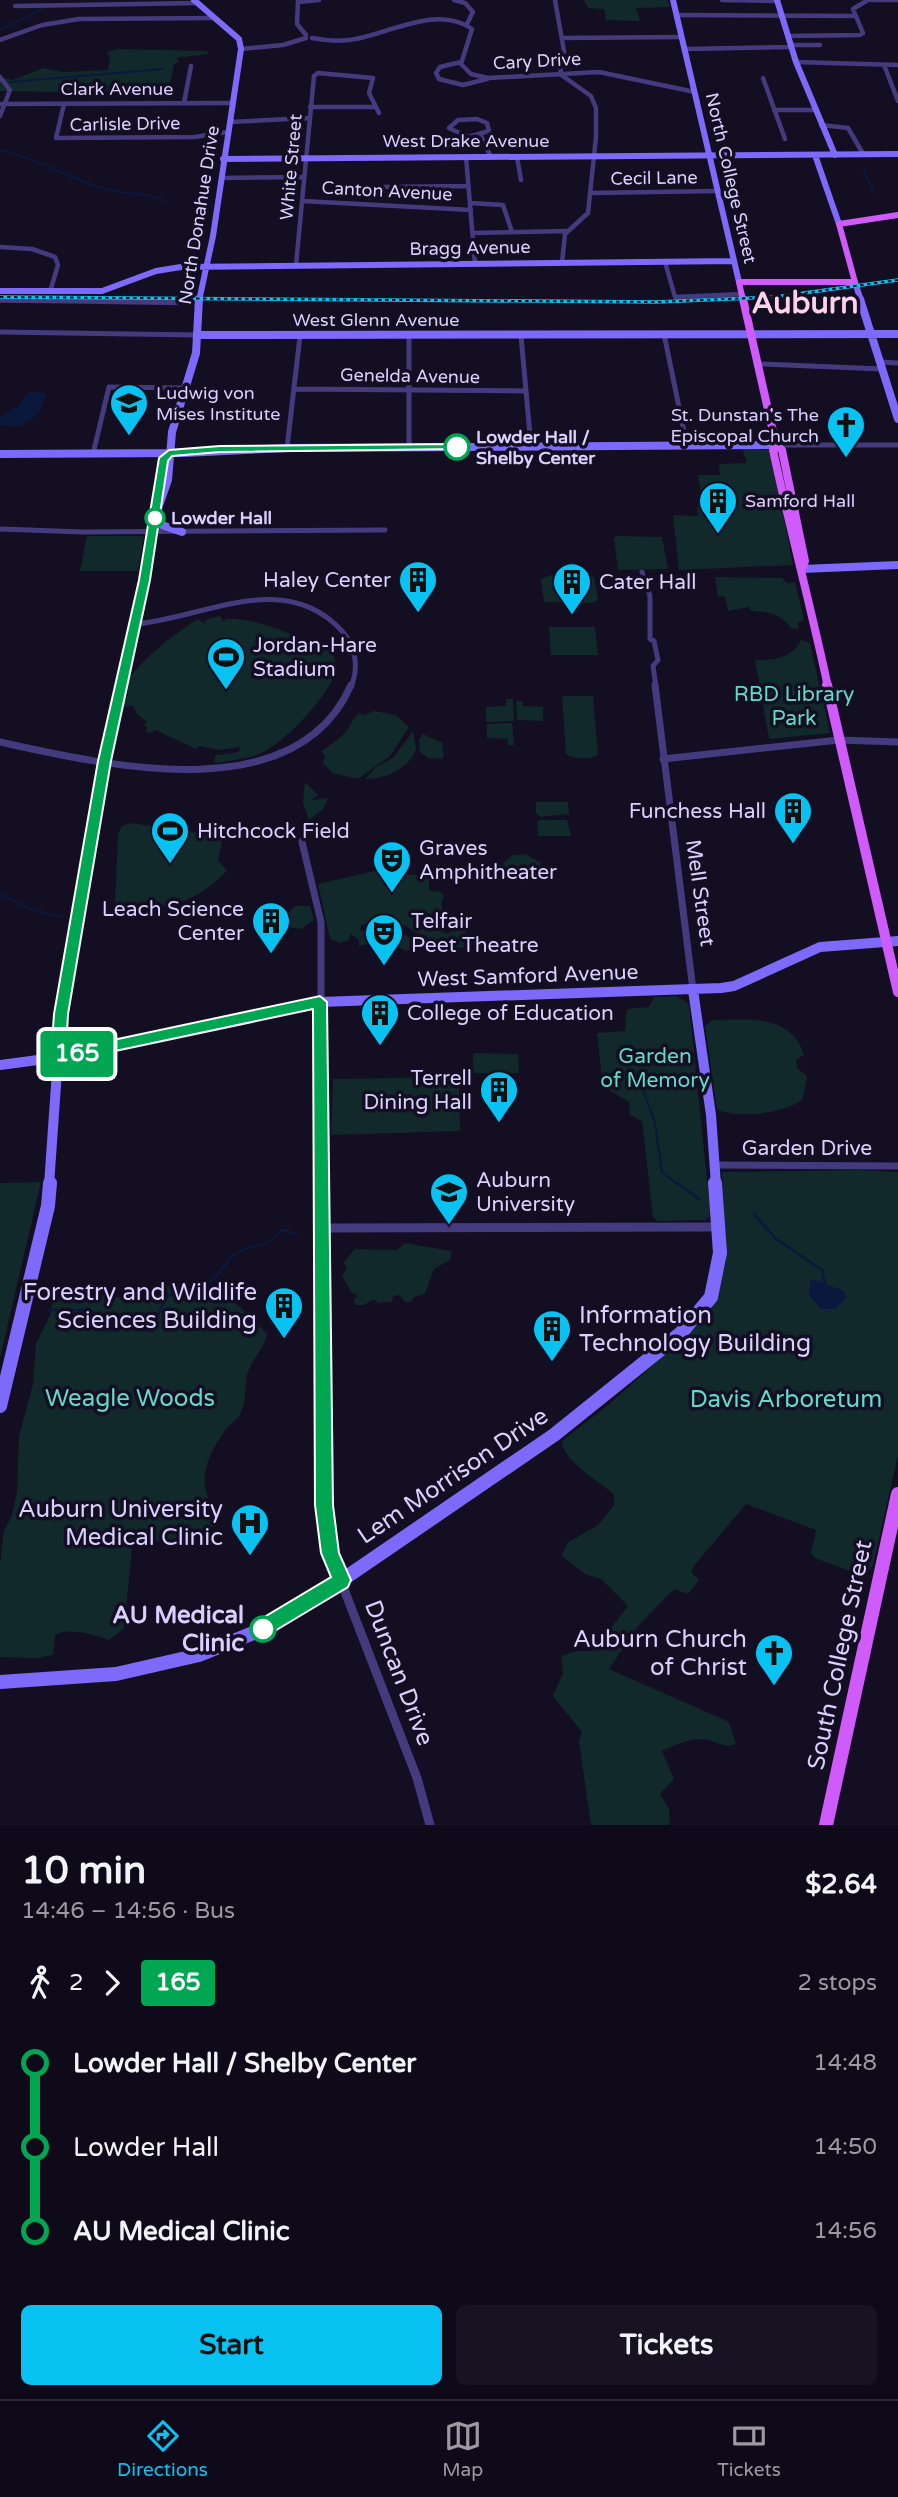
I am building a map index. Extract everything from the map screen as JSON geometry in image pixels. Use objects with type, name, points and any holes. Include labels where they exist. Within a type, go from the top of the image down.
[{"type":"main road","points":[[739,282],[855,282],[839,224],[896,217]]},
{"type":"main road","points":[[825,282],[843,278],[852,271]]},
{"type":"main road","name":"North College Street","points":[[739,282],[776,445]]},
{"type":"main road","points":[[776,445],[773,450],[796,561],[802,569],[839,740],[892,941],[898,992]]},
{"type":"main road","name":"South College Street","points":[[826,1825],[898,1494]]},
{"type":"street","points":[[308,37],[297,24],[298,1],[319,0]]},
{"type":"street","points":[[15,6],[196,1],[239,39],[241,49],[283,45],[308,37],[357,39],[434,20],[467,24],[474,12],[465,3],[454,0]]},
{"type":"street","points":[[555,0],[562,38],[560,74],[595,100],[595,156],[591,193],[585,218],[568,231],[563,239],[562,262]]},
{"type":"street","name":"North College Street","points":[[673,0],[739,282]]},
{"type":"street","points":[[722,0],[777,1],[796,62],[834,155]]},
{"type":"street","points":[[788,36],[860,35],[863,33],[853,9],[869,0],[898,0]]},
{"type":"street","points":[[677,15],[856,16]]},
{"type":"street","points":[[0,40],[42,25],[79,19],[215,18]]},
{"type":"street","name":"Cary Drive","points":[[467,24],[473,34],[461,62],[464,69],[471,74],[488,78],[612,74],[670,89],[695,92]]},
{"type":"street","points":[[562,38],[682,37]]},
{"type":"street","points":[[685,49],[820,45]]},
{"type":"street","name":"North Donahue Drive","points":[[0,1406],[48,1206],[61,1014],[105,761],[156,514],[168,480],[172,460],[169,453],[194,363],[199,303],[241,49]]},
{"type":"street","points":[[461,62],[440,68],[436,73],[439,79],[461,85],[474,84],[488,78]]},
{"type":"street","points":[[796,62],[898,65]]},
{"type":"street","points":[[884,65],[898,101]]},
{"type":"street","points":[[184,103],[191,66]]},
{"type":"street","name":"White Street","points":[[296,265],[314,76],[318,73],[373,78],[369,93],[374,107]]},
{"type":"street","points":[[0,77],[9,85],[0,116]]},
{"type":"street","points":[[763,78],[785,139]]},
{"type":"street","name":"Clark Avenue","points":[[2,104],[234,103]]},
{"type":"street","name":"Carlisle Drive","points":[[64,104],[56,138],[194,137],[228,132]]},
{"type":"street","points":[[310,107],[374,107],[379,113]]},
{"type":"street","points":[[774,110],[814,110]]},
{"type":"street","points":[[230,122],[309,118]]},
{"type":"street","points":[[464,119],[483,120],[491,128],[481,136],[455,134],[450,125],[464,119]]},
{"type":"street","points":[[821,125],[848,128],[862,152]]},
{"type":"street","points":[[481,136],[491,157]]},
{"type":"street","points":[[839,224],[818,158],[834,155],[898,154]]},
{"type":"street","name":"West Drake Avenue","points":[[223,159],[710,155],[818,158]]},
{"type":"street","points":[[466,157],[475,264]]},
{"type":"street","points":[[517,157],[521,180]]},
{"type":"street","points":[[220,178],[304,177]]},
{"type":"street","points":[[384,187],[468,186]]},
{"type":"street","name":"Cecil Lane","points":[[591,193],[718,191]]},
{"type":"street","name":"Canton Avenue","points":[[302,201],[471,210]]},
{"type":"street","points":[[470,202],[503,205],[512,232]]},
{"type":"street","points":[[474,233],[568,231]]},
{"type":"street","points":[[0,247],[32,249],[55,257],[58,265],[50,292]]},
{"type":"street","name":"Bragg Avenue","points":[[0,291],[102,291],[156,271],[206,266],[733,261]]},
{"type":"street","points":[[665,262],[674,297],[743,294]]},
{"type":"street","points":[[855,282],[898,419]]},
{"type":"street","points":[[0,300],[199,303]]},
{"type":"street","name":"West Glenn Avenue","points":[[0,332],[300,336],[898,334]]},
{"type":"street","points":[[664,334],[687,446]]},
{"type":"street","points":[[287,448],[300,336]]},
{"type":"street","points":[[408,447],[409,336]]},
{"type":"street","points":[[521,336],[531,446]]},
{"type":"street","points":[[759,364],[898,363]]},
{"type":"street","points":[[93,454],[109,387],[185,388]]},
{"type":"street","name":"Genelda Avenue","points":[[294,389],[526,391]]},
{"type":"street","points":[[0,454],[169,453],[287,448],[898,445]]},
{"type":"street","points":[[156,514],[162,525],[182,531]]},
{"type":"street","points":[[0,529],[152,532],[386,530]]},
{"type":"street","points":[[802,569],[898,565]]},
{"type":"street","name":"Mell Street","points":[[642,572],[646,578],[651,615],[652,624],[648,626],[650,639],[654,641],[658,660],[653,666],[715,1165],[718,1227]]},
{"type":"street","points":[[0,742],[67,757],[195,767],[276,758],[311,740],[337,711],[347,694],[354,667],[352,647],[330,622],[293,604],[273,600],[232,601],[167,622],[135,624]]},
{"type":"street","points":[[663,759],[839,740],[898,742]]},
{"type":"street","name":"Duncan Drive","points":[[308,828],[302,845],[323,941],[320,1002],[324,1505],[330,1553],[417,1778],[430,1825]]},
{"type":"street","name":"West Samford Avenue","points":[[0,1065],[59,1057],[320,1002],[693,990],[734,986],[820,947],[892,941]]},
{"type":"street","name":"Garden Drive","points":[[715,1165],[898,1167]]},
{"type":"street","points":[[323,1228],[718,1227]]},
{"type":"street","name":"Lem Morrison Drive","points":[[0,1682],[116,1674],[199,1655],[263,1629],[342,1580],[592,1407],[681,1333],[711,1297],[720,1253],[718,1227]]},
{"type":"green space","points":[[584,0],[667,0],[670,7],[636,8],[640,21],[606,20],[604,9],[588,8]]},
{"type":"green space","points":[[117,49],[207,51],[208,54],[176,58],[179,62],[174,64],[168,94],[0,91],[0,77],[13,80],[43,68],[62,72],[108,70],[110,59],[107,52]]},
{"type":"green space","points":[[742,448],[771,450],[793,565],[679,570],[673,515],[698,516],[697,507],[723,507],[721,499],[702,498],[698,475],[720,475],[719,464],[747,463]]},
{"type":"green space","points":[[87,536],[144,536],[138,571],[80,571]]},
{"type":"green space","points":[[662,537],[668,569],[618,570],[614,538]]},
{"type":"green space","points":[[551,575],[594,577],[598,600],[592,603],[544,602],[541,579]]},
{"type":"green space","points":[[715,577],[782,578],[787,583],[795,582],[804,620],[798,623],[799,629],[791,628],[783,619],[773,614],[751,611],[749,607],[728,611],[725,597],[718,596]]},
{"type":"green space","name":"Jordan-Hare Stadium","points":[[220,616],[224,622],[225,619],[235,619],[275,628],[312,646],[320,653],[332,650],[336,665],[334,668],[338,669],[314,707],[276,744],[251,757],[218,763],[214,761],[216,755],[239,752],[240,747],[219,750],[199,746],[196,749],[155,730],[150,733],[145,731],[148,728],[144,725],[147,722],[137,714],[133,706],[122,707],[129,692],[120,689],[146,659],[175,634],[198,619],[205,624],[205,620]]},
{"type":"green space","points":[[549,627],[595,627],[598,655],[551,655]]},
{"type":"green space","name":"RBD Library Park","points":[[801,640],[810,643],[830,733],[769,739],[755,660],[788,654]]},
{"type":"green space","points":[[562,696],[593,696],[598,755],[582,759],[566,754]]},
{"type":"green space","points":[[506,699],[513,699],[514,721],[486,722],[486,707],[506,706]]},
{"type":"green space","points":[[516,701],[522,701],[523,706],[543,707],[543,721],[517,720]]},
{"type":"green space","points":[[374,711],[396,715],[409,727],[390,756],[358,779],[332,773],[323,763],[325,755],[321,752],[344,734],[358,713],[364,715]]},
{"type":"green space","points":[[512,723],[514,745],[508,745],[508,739],[487,738],[487,724]]},
{"type":"green space","points":[[413,731],[416,749],[408,762],[389,775],[365,779],[376,767],[393,758]]},
{"type":"green space","points":[[423,734],[442,743],[444,757],[428,758],[420,752],[419,740]]},
{"type":"green space","points":[[305,782],[318,795],[312,800],[328,798],[323,809],[309,820],[303,803]]},
{"type":"green space","points":[[536,802],[568,802],[569,814],[540,817],[536,813]]},
{"type":"green space","points":[[567,820],[571,836],[538,836],[537,822]]},
{"type":"green space","name":"Hitchcock Field","points":[[131,823],[223,836],[218,860],[227,871],[201,892],[176,903],[149,907],[115,905],[118,834],[122,826]]},
{"type":"green space","points":[[526,854],[541,863],[539,878],[528,883],[509,880],[502,872],[504,862],[513,855]]},
{"type":"green space","points":[[378,870],[429,877],[429,891],[441,892],[444,896],[441,905],[447,923],[442,932],[448,934],[460,927],[467,933],[472,948],[436,947],[405,925],[370,934],[370,922],[361,925],[360,931],[365,930],[372,939],[369,944],[359,946],[359,940],[351,934],[349,940],[340,943],[330,939],[318,884]]},
{"type":"green space","points":[[295,906],[310,906],[314,920],[301,929],[286,927],[288,932],[266,931],[273,920],[285,916]]},
{"type":"green space","points":[[397,932],[414,938],[416,948],[405,951],[396,945],[381,946],[375,943],[383,935],[389,937]]},
{"type":"green space","name":"Garden of Memory","points":[[677,996],[689,1004],[709,1199],[710,1216],[706,1220],[658,1221],[653,1217],[642,1121],[630,1115],[629,1102],[603,1087],[597,1033],[625,1031],[627,1009],[649,1007],[654,997]]},
{"type":"green space","points":[[713,1020],[767,1022],[790,1032],[798,1041],[804,1055],[796,1060],[797,1068],[807,1076],[803,1099],[786,1108],[761,1113],[736,1114],[717,1109],[705,1026]]},
{"type":"green space","points":[[473,1053],[518,1054],[519,1073],[473,1073]]},
{"type":"green space","points":[[459,1077],[460,1131],[331,1135],[333,1079]]},
{"type":"green space","name":"Davis Arboretum","points":[[722,1172],[898,1172],[898,1455],[873,1565],[867,1573],[858,1574],[815,1558],[811,1553],[816,1530],[746,1504],[694,1566],[691,1572],[699,1580],[688,1594],[674,1589],[638,1626],[609,1669],[729,1722],[736,1744],[696,1740],[662,1751],[674,1779],[660,1794],[669,1809],[670,1825],[591,1825],[579,1742],[582,1732],[553,1696],[563,1673],[561,1656],[577,1651],[593,1651],[628,1606],[601,1579],[585,1574],[562,1556],[567,1543],[598,1525],[614,1505],[614,1494],[574,1463],[563,1448],[562,1441],[607,1406],[709,1315],[726,1263]]},
{"type":"green space","points":[[41,1182],[0,1358],[0,1183]]},
{"type":"green space","points":[[405,1243],[452,1251],[450,1260],[434,1269],[425,1294],[414,1297],[411,1302],[405,1302],[399,1295],[393,1296],[392,1302],[378,1303],[374,1299],[364,1305],[355,1305],[354,1299],[358,1295],[352,1293],[342,1276],[347,1268],[343,1263],[355,1249],[397,1250]]},
{"type":"green space","name":"Weagle Woods","points":[[179,1283],[209,1285],[240,1307],[267,1334],[246,1378],[243,1408],[217,1442],[206,1467],[205,1487],[215,1526],[183,1539],[167,1542],[141,1541],[132,1548],[124,1629],[109,1640],[82,1633],[61,1633],[55,1635],[53,1655],[36,1658],[0,1657],[0,1564],[4,1531],[12,1515],[17,1492],[19,1436],[33,1384],[36,1344],[50,1315],[54,1295],[81,1293],[160,1299],[166,1287]]},
{"type":"water","points":[[29,392],[46,393],[36,415],[25,424],[0,425],[0,418],[18,406]]},
{"type":"water","points":[[815,1280],[844,1291],[846,1298],[835,1309],[821,1309],[809,1295],[810,1281]]},
{"type":"waterway","points":[[0,30],[44,8]]},
{"type":"waterway","points":[[10,82],[163,69]]},
{"type":"waterway","points":[[0,150],[31,159],[105,189],[151,196],[168,203]]},
{"type":"waterway","points":[[863,169],[874,193]]},
{"type":"waterway","points":[[0,894],[31,909],[60,917]]},
{"type":"waterway","points":[[642,1086],[655,1123],[662,1172],[679,1185]]},
{"type":"waterway","points":[[677,1183],[699,1199]]},
{"type":"waterway","points":[[754,1214],[776,1239],[822,1270],[825,1283]]},
{"type":"waterway","points":[[49,1310],[88,1310],[109,1321],[112,1331],[117,1331],[124,1324],[150,1331],[167,1296],[208,1282],[235,1254],[270,1241],[282,1230],[297,1234]]},
{"type":"railway","points":[[0,297],[656,302],[775,297],[898,280]]},
{"type":"bus line","name":"165","points":[[263,1629],[342,1580],[330,1553],[324,1505],[320,1002],[59,1057],[61,1014],[105,761],[144,580],[162,460],[169,453],[220,449],[457,447]]},
{"type":"place","name":"Ludwig von Mises Institute","points":[[129,437]]},
{"type":"place","name":"Lowder Hall / Shelby Center","points":[[457,447]]},
{"type":"place","name":"St. Dunstan's The Episcopal Church","points":[[846,459]]},
{"type":"place","name":"Lowder Hall","points":[[155,518]]},
{"type":"place","name":"Samford Hall","points":[[718,535]]},
{"type":"place","name":"Haley Center","points":[[418,614]]},
{"type":"place","name":"Cater Hall","points":[[572,616]]},
{"type":"place","name":"Jordan-Hare Stadium","points":[[226,691]]},
{"type":"place","name":"Funchess Hall","points":[[793,845]]},
{"type":"place","name":"Hitchcock Field","points":[[170,865]]},
{"type":"place","name":"Graves Amphitheater","points":[[392,894]]},
{"type":"place","name":"Leach Science Center","points":[[271,955]]},
{"type":"place","name":"Telfair Peet Theatre","points":[[384,967]]},
{"type":"place","name":"College of Education","points":[[380,1047]]},
{"type":"place","name":"Terrell Dining Hall","points":[[499,1124]]},
{"type":"place","name":"Auburn University","points":[[449,1226]]},
{"type":"place","name":"Forestry and Wildlife Sciences Building","points":[[284,1340]]},
{"type":"place","name":"Information Technology Building","points":[[552,1363]]},
{"type":"place","name":"Auburn University Medical Clinic","points":[[250,1557]]},
{"type":"place","name":"AU Medical Clinic","points":[[263,1629]]},
{"type":"place","name":"Auburn Church of Christ","points":[[774,1687]]},
{"type":"district","name":"Auburn","points":[[805,303]]}]
